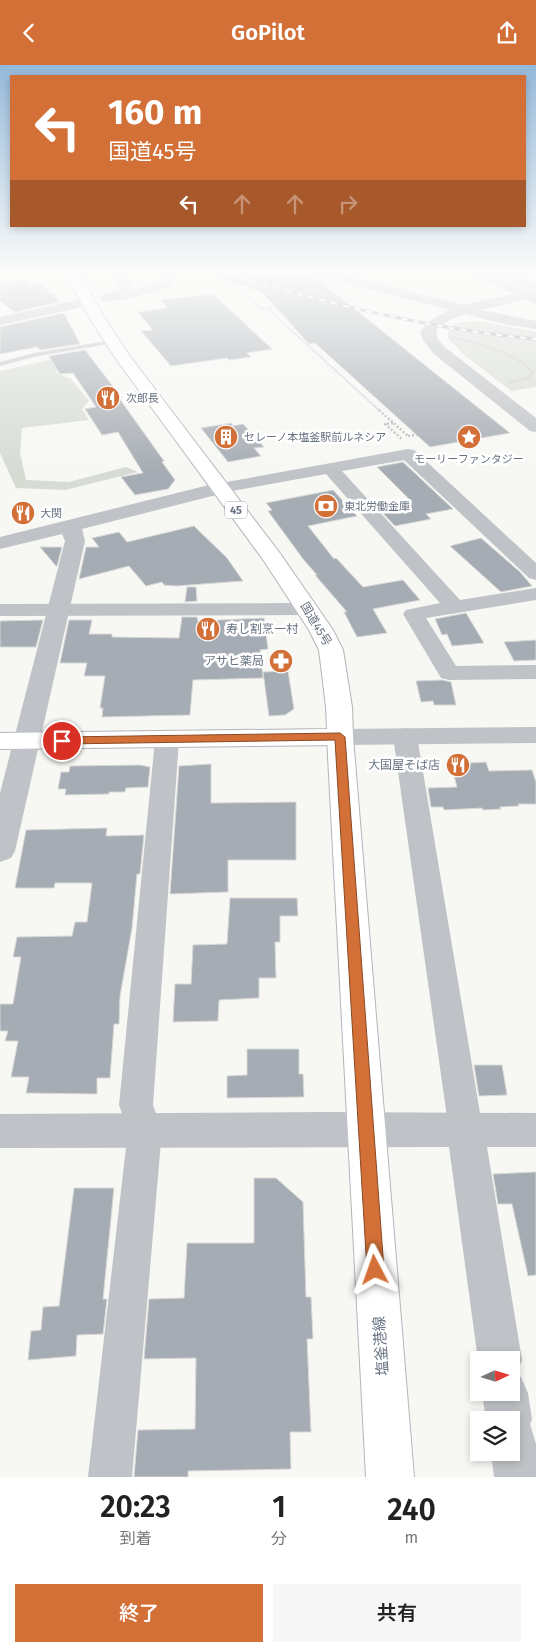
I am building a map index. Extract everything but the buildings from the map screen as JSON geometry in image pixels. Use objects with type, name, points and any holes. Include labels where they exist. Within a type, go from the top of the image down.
[{"type":"main road","name":"国道45号","points":[[113,342],[136,379],[221,488],[308,609],[332,650],[339,707],[340,737]]},
{"type":"main road","points":[[13,741],[340,737]]},
{"type":"main road","name":"塩釜港線","points":[[340,737],[365,1130],[390,1477]]},
{"type":"street","points":[[431,340],[469,375],[536,427]]},
{"type":"street","points":[[0,543],[221,488],[408,454],[536,574]]},
{"type":"street","points":[[330,468],[455,607]]},
{"type":"street","points":[[0,851],[13,741],[58,610],[75,541],[70,525]]},
{"type":"street","points":[[536,594],[413,614],[449,673],[536,672]]},
{"type":"street","points":[[0,610],[308,609]]},
{"type":"street","points":[[340,737],[536,735]]},
{"type":"street","points":[[405,736],[499,1351]]},
{"type":"street","points":[[110,1477],[144,1130],[136,1105],[167,740]]},
{"type":"street","points":[[0,1131],[536,1130]]},
{"type":"street","points":[[515,1461],[518,1477]]},
{"type":"lane","points":[[0,364],[34,355],[113,342]]},
{"type":"lane","points":[[0,356],[28,351],[34,355]]},
{"type":"path","points":[[302,340],[408,436]]},
{"type":"path","points":[[463,340],[526,364],[533,373]]},
{"type":"path","points":[[505,383],[528,378],[536,371]]},
{"type":"path","points":[[393,423],[386,424],[405,442]]},
{"type":"shaded area","points":[[450,340],[536,340],[536,387],[511,391],[462,353]]},
{"type":"shaded area","points":[[54,359],[59,365],[56,373],[71,379],[89,401],[82,409],[89,420],[22,428],[20,453],[26,480],[69,482],[126,467],[138,472],[65,490],[16,488],[0,453],[0,371]]},
{"type":"place","name":"次郎長","points":[[108,398]]},
{"type":"place","name":"セレーノ本塩釜駅前ルネシア","points":[[226,437]]},
{"type":"place","name":"モーリーファンタジー","points":[[469,437]]},
{"type":"place","name":"東北労働金庫","points":[[326,506]]},
{"type":"place","name":"大関","points":[[23,513]]},
{"type":"place","name":"寿し割烹一村","points":[[208,629]]},
{"type":"place","name":"アサヒ薬局","points":[[281,661]]},
{"type":"place","name":"大国屋そば店","points":[[458,765]]},
{"type":"route","points":[[62,741],[340,737],[375,1270]]}]
